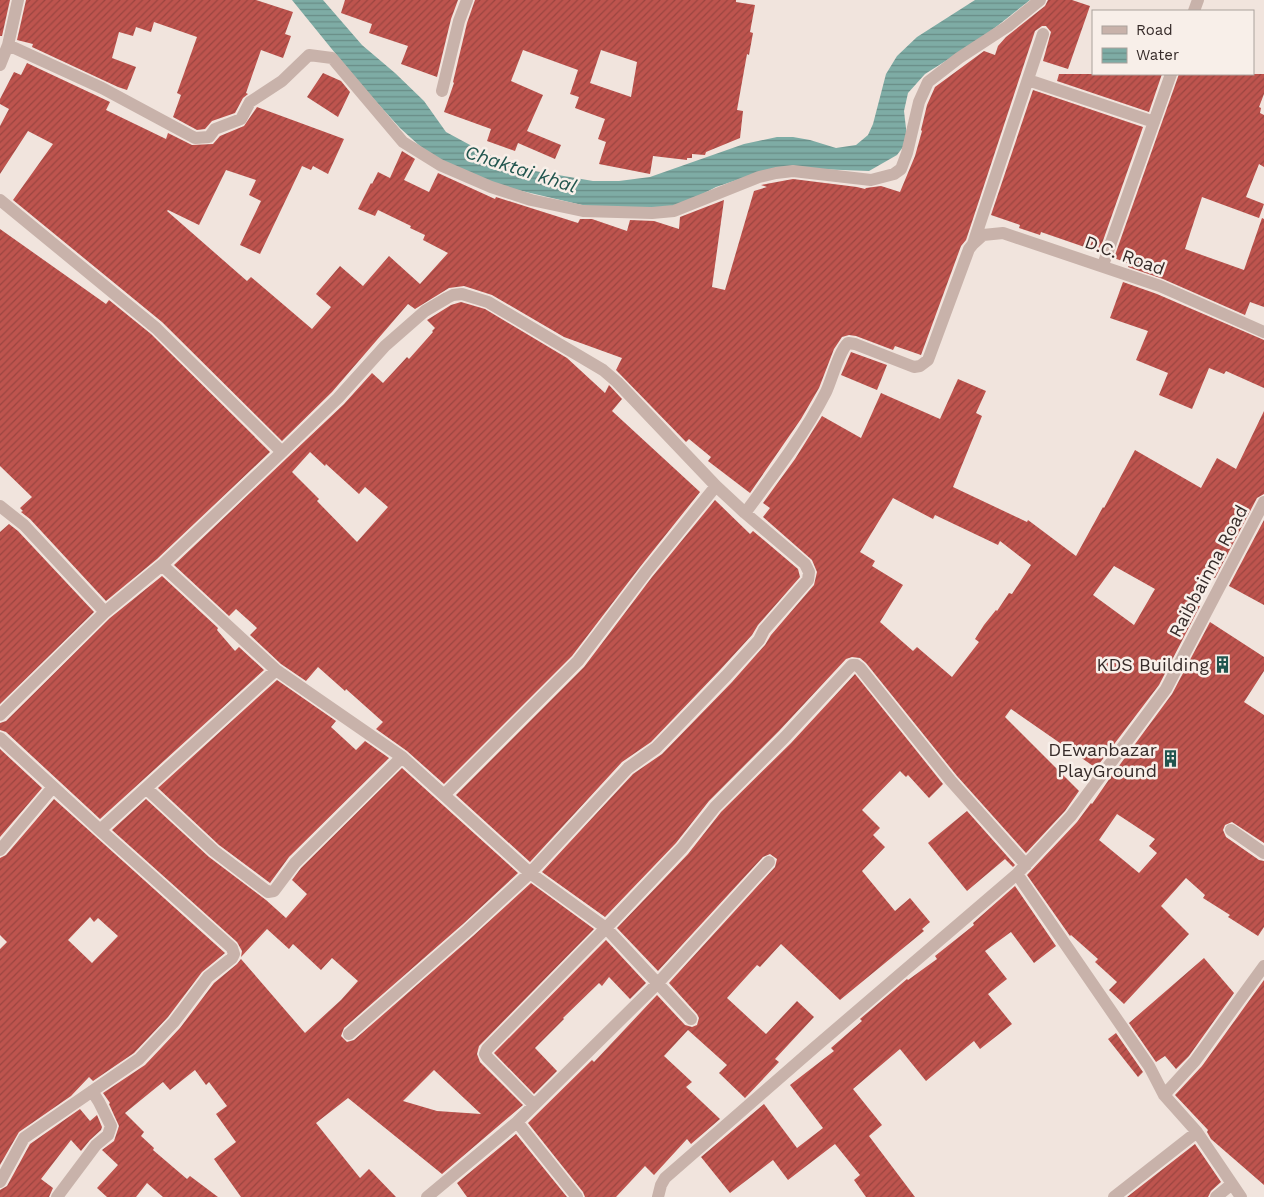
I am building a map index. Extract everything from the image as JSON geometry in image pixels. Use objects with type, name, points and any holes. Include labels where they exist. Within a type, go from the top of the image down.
[{"type":"street","points":[[0,64],[8,45],[18,0]]},
{"type":"street","points":[[442,91],[459,21],[467,0]]},
{"type":"street","points":[[8,45],[102,88],[195,138],[209,137],[215,129],[241,119],[250,102],[282,81],[309,56],[332,58],[404,142],[440,164],[491,188],[531,200],[583,211],[652,213],[674,211],[759,177],[776,173],[793,171],[871,180],[894,174],[901,169],[907,153],[917,109],[928,82],[959,58],[1008,26],[1040,0]]},
{"type":"street","points":[[745,513],[804,431],[826,392],[843,349],[848,343],[914,367],[924,364],[930,355],[969,248],[973,244],[1044,34]]},
{"type":"street","points":[[1103,265],[1171,75]]},
{"type":"street","points":[[1028,80],[1154,122]]},
{"type":"street","points":[[0,200],[156,328],[282,452]]},
{"type":"street","name":"D.C. Road","points":[[973,244],[983,235],[1003,233],[1103,265],[1160,286],[1264,332]]},
{"type":"street","points":[[0,714],[105,612],[162,565],[282,452],[338,398],[385,346],[425,311],[452,295],[462,294],[488,302],[603,370],[618,382],[716,486],[805,564],[809,572],[808,580],[764,630],[759,640],[726,676],[656,748],[628,768],[530,873],[349,1034]]},
{"type":"street","points":[[444,795],[578,661],[646,572],[716,486]]},
{"type":"street","name":"Raibbainna Road","points":[[658,1197],[665,1178],[1021,869],[1071,816],[1166,689],[1264,502]]},
{"type":"street","points":[[0,506],[24,525],[105,612]]},
{"type":"street","points":[[162,565],[276,670],[402,757],[530,873],[606,928],[691,1019]]},
{"type":"street","points":[[534,1106],[485,1054],[487,1049],[682,848],[715,807],[785,737],[852,665],[856,665],[1021,869],[1149,1066],[1164,1095],[1197,1132],[1242,1197]]},
{"type":"street","points":[[100,830],[276,670]]},
{"type":"street","points":[[0,738],[232,948],[234,954],[232,958],[208,977],[174,1022],[139,1059],[24,1138],[0,1182]]},
{"type":"street","points":[[147,789],[214,851],[268,892],[274,891],[295,863],[402,757]]},
{"type":"street","points":[[0,850],[53,787]]},
{"type":"street","points":[[1232,830],[1264,853]]},
{"type":"street","points":[[427,1197],[534,1106],[658,982],[769,862]]},
{"type":"street","points":[[1164,1095],[1194,1061],[1264,966]]},
{"type":"street","points":[[57,1197],[96,1145],[108,1135],[111,1126],[92,1091]]},
{"type":"street","points":[[517,1122],[577,1197]]},
{"type":"street","points":[[1114,1197],[1197,1132]]},
{"type":"street","points":[[1216,1197],[1232,1184]]},
{"type":"water","name":"Chaktai khal","points":[[292,0],[323,0],[362,45],[424,101],[446,132],[483,152],[523,169],[593,181],[619,181],[650,177],[744,144],[777,137],[810,140],[836,148],[856,145],[868,135],[873,124],[886,74],[897,56],[917,37],[975,0],[1030,0],[982,38],[925,74],[908,93],[904,111],[907,137],[903,147],[897,155],[869,171],[791,168],[758,173],[716,187],[676,206],[648,209],[599,209],[496,185],[432,157],[400,128],[361,85]]},
{"type":"building","points":[[0,0],[10,0],[2,36],[0,36]]},
{"type":"building","points":[[26,0],[256,0],[293,12],[285,34],[291,36],[283,58],[261,50],[246,93],[248,94],[243,98],[235,113],[212,121],[205,129],[197,130],[173,117],[181,95],[177,93],[197,37],[154,22],[151,32],[136,27],[133,36],[119,32],[112,58],[136,67],[127,90],[32,47],[33,44],[17,40]]},
{"type":"building","points":[[345,0],[458,0],[451,19],[437,77],[401,64],[408,46],[369,33],[372,24],[341,13]]},
{"type":"building","points":[[475,0],[736,0],[736,2],[755,5],[750,32],[753,33],[749,55],[747,54],[737,110],[743,111],[740,138],[706,152],[705,155],[692,154],[692,158],[687,158],[687,160],[653,156],[650,174],[599,164],[606,142],[598,139],[605,119],[575,108],[579,97],[570,94],[578,70],[523,50],[511,81],[543,95],[527,131],[561,145],[555,159],[518,143],[515,151],[487,141],[491,129],[444,112],[454,83],[467,23]],"holes":[[[601,50],[637,62],[631,97],[590,83]]]},
{"type":"building","points":[[1048,0],[1072,0],[1090,6],[1068,69],[1043,61],[1051,32],[1046,26],[1042,26],[1035,31],[966,240],[961,246],[921,355],[895,346],[893,350],[856,336],[842,337],[834,349],[819,388],[801,419],[750,493],[708,461],[711,457],[689,439],[686,442],[616,370],[622,358],[564,337],[492,295],[464,286],[449,288],[415,309],[408,304],[332,392],[282,441],[162,322],[13,200],[53,144],[28,131],[0,174],[0,126],[9,109],[0,104],[0,99],[14,72],[21,75],[27,63],[110,102],[106,110],[166,139],[168,133],[192,145],[213,144],[220,136],[244,126],[257,107],[344,139],[328,174],[313,166],[311,170],[302,166],[260,254],[240,245],[261,201],[249,195],[256,180],[226,170],[199,225],[167,211],[247,281],[251,277],[312,329],[331,307],[316,294],[340,266],[363,286],[389,256],[420,284],[448,253],[423,240],[425,235],[410,228],[411,226],[378,210],[375,216],[358,209],[378,172],[390,178],[402,151],[415,159],[404,180],[429,192],[438,173],[495,199],[496,197],[578,223],[580,219],[592,219],[627,231],[630,220],[654,221],[679,229],[680,217],[724,200],[712,287],[725,290],[754,191],[767,187],[761,185],[793,179],[865,189],[881,186],[900,192],[915,156],[927,105],[935,87],[984,51],[995,55],[998,46],[1006,37],[1045,6]]},
{"type":"building","points":[[323,73],[341,81],[350,92],[338,117],[307,97]]},
{"type":"building","points":[[1059,74],[1162,75],[1149,112],[1057,81]]},
{"type":"building","points":[[1264,74],[1264,94],[1259,107],[1261,108],[1260,113],[1264,115],[1264,167],[1259,164],[1246,197],[1264,204],[1259,218],[1202,197],[1185,249],[1244,270],[1262,218],[1264,219],[1264,307],[1250,302],[1245,315],[1163,279],[1128,267],[1130,264],[1114,258],[1179,75]]},
{"type":"building","points":[[1033,90],[1143,127],[1099,252],[1041,232],[1040,235],[1019,228],[1020,225],[991,215]]},
{"type":"building","points":[[0,229],[106,304],[109,300],[151,334],[270,452],[157,559],[106,601],[30,519],[21,512],[23,511],[20,508],[32,497],[0,466]]},
{"type":"building","points":[[1123,282],[1157,294],[1264,340],[1264,388],[1226,371],[1224,374],[1209,368],[1192,409],[1159,395],[1168,373],[1136,360],[1148,331],[1110,318]]},
{"type":"building","points":[[461,302],[485,309],[567,358],[605,393],[609,385],[622,399],[612,411],[700,492],[572,656],[444,784],[407,751],[376,729],[383,722],[346,689],[345,691],[318,667],[306,681],[281,664],[250,635],[257,628],[236,609],[229,616],[174,565],[344,404],[372,373],[383,383],[407,357],[409,359],[435,328],[427,320],[451,305]],"holes":[[[310,452],[325,466],[326,464],[359,494],[365,487],[388,507],[357,542],[292,472]]]},
{"type":"building","points":[[851,352],[887,365],[877,390],[841,375]]},
{"type":"building","points":[[958,379],[986,391],[976,413],[982,416],[953,487],[1027,522],[1028,520],[1076,556],[1135,450],[1201,488],[1217,458],[1236,469],[1264,411],[1264,494],[1257,498],[1215,578],[1210,575],[1196,604],[1200,606],[1159,685],[1096,768],[1011,709],[1005,717],[1079,791],[1065,811],[1026,853],[957,776],[866,663],[860,658],[852,657],[846,659],[779,731],[709,801],[676,843],[605,917],[542,872],[633,774],[662,754],[732,682],[814,585],[817,572],[812,560],[763,517],[770,508],[763,503],[795,459],[822,416],[861,438],[881,393],[940,419]],"holes":[[[893,498],[933,519],[935,515],[998,545],[1000,541],[1031,565],[1012,594],[1009,593],[997,611],[984,625],[975,639],[979,642],[952,677],[917,647],[913,651],[880,622],[903,585],[872,566],[875,561],[860,552]],[[1114,566],[1155,589],[1134,625],[1093,595]]]},
{"type":"building","points":[[715,500],[750,534],[753,531],[798,569],[800,577],[720,670],[651,742],[622,762],[530,862],[456,795],[584,667],[652,577]]},
{"type":"building","points":[[1264,520],[1264,605],[1229,586]]},
{"type":"building","points":[[9,524],[18,531],[94,612],[0,704],[0,532]]},
{"type":"building","points":[[162,576],[218,628],[217,630],[235,651],[239,647],[264,670],[100,819],[6,732],[0,730],[0,723],[6,721],[110,618]]},
{"type":"building","points":[[1210,622],[1264,657],[1264,671],[1244,702],[1264,715],[1264,843],[1232,822],[1225,825],[1223,830],[1226,837],[1259,860],[1264,861],[1264,927],[1258,936],[1203,898],[1205,895],[1186,878],[1161,906],[1189,934],[1124,1004],[1109,990],[1117,982],[1095,962],[1098,959],[1070,936],[1027,875],[1092,804],[1172,694]],"holes":[[[1117,814],[1155,839],[1149,846],[1157,853],[1139,873],[1099,840]]]},
{"type":"building","points":[[855,674],[943,784],[929,798],[908,775],[906,777],[900,771],[862,810],[880,828],[873,835],[885,847],[862,871],[895,911],[910,898],[930,922],[922,929],[924,931],[840,1000],[781,944],[760,967],[757,965],[727,998],[766,1034],[797,1001],[814,1017],[775,1059],[779,1062],[745,1098],[719,1073],[727,1065],[688,1030],[664,1056],[692,1082],[686,1087],[720,1119],[691,1144],[687,1139],[654,1175],[645,1166],[616,1197],[585,1197],[528,1123],[592,1060],[594,1062],[657,995],[685,1025],[692,1027],[697,1025],[699,1018],[697,1014],[669,983],[775,867],[777,859],[770,854],[763,857],[658,971],[617,928],[688,854],[721,812],[791,743]]},
{"type":"building","points":[[277,680],[336,721],[331,727],[356,750],[365,741],[389,758],[289,857],[270,883],[219,845],[158,788]]},
{"type":"building","points":[[0,749],[42,788],[0,837]]},
{"type":"building","points":[[402,768],[518,873],[344,1028],[341,1036],[347,1042],[354,1040],[531,883],[594,929],[479,1046],[477,1054],[480,1062],[523,1105],[442,1174],[348,1098],[316,1123],[360,1178],[369,1169],[396,1197],[241,1197],[214,1159],[236,1142],[216,1114],[227,1106],[209,1082],[206,1085],[195,1070],[170,1090],[163,1082],[125,1113],[144,1132],[141,1136],[154,1148],[153,1150],[187,1179],[190,1176],[218,1197],[163,1197],[147,1183],[136,1197],[107,1197],[97,1188],[118,1165],[102,1150],[114,1141],[119,1126],[110,1103],[103,1093],[145,1065],[180,1028],[214,983],[241,959],[305,1033],[341,1000],[358,981],[332,958],[321,970],[293,944],[289,949],[267,929],[241,957],[242,951],[237,942],[112,830],[146,799],[209,857],[266,900],[286,918],[307,894],[292,880],[301,868]],"holes":[[[434,1070],[481,1114],[437,1111],[403,1101]]]},
{"type":"building","points":[[54,799],[225,953],[202,972],[168,1017],[134,1053],[93,1081],[89,1077],[71,1096],[19,1132],[0,1165],[0,949],[7,942],[0,935],[0,858],[6,855]],"holes":[[[90,917],[94,922],[98,918],[118,936],[92,963],[68,940]]]},
{"type":"building","points":[[967,811],[1015,865],[1013,867],[1005,859],[967,891],[928,843]]},
{"type":"building","points":[[1015,886],[1056,946],[1034,963],[1011,932],[985,951],[1007,979],[988,994],[1012,1024],[980,1049],[974,1041],[926,1081],[900,1049],[853,1089],[882,1125],[869,1136],[915,1197],[866,1197],[854,1180],[860,1175],[835,1144],[788,1180],[773,1160],[730,1193],[701,1157],[764,1104],[797,1148],[823,1128],[790,1085],[834,1051],[831,1048],[862,1021],[860,1019],[907,979],[937,959],[935,956],[974,925],[973,923]]},
{"type":"building","points":[[606,940],[646,983],[630,999],[609,977],[602,986],[599,983],[563,1018],[535,1048],[557,1071],[534,1094],[494,1053]]},
{"type":"building","points":[[1204,958],[1234,993],[1189,1056],[1176,1069],[1165,1056],[1156,1062],[1129,1023]]},
{"type":"building","points":[[1264,980],[1264,1185],[1211,1139],[1207,1132],[1208,1130],[1175,1095],[1202,1066]]},
{"type":"building","points":[[1116,1033],[1143,1072],[1138,1077],[1108,1039]]},
{"type":"building","points":[[80,1109],[90,1121],[97,1115],[102,1127],[101,1130],[81,1151],[71,1140],[41,1179],[53,1188],[49,1197],[0,1197],[0,1190],[7,1186],[30,1144]]},
{"type":"building","points":[[516,1134],[567,1197],[467,1197],[457,1183]]},
{"type":"building","points":[[1195,1144],[1221,1182],[1211,1191],[1208,1197],[1127,1197]]},
{"type":"place","name":"KDS Building","points":[[1223,664]]},
{"type":"place","name":"DEwanbazar PlayGround","points":[[1171,759]]}]
